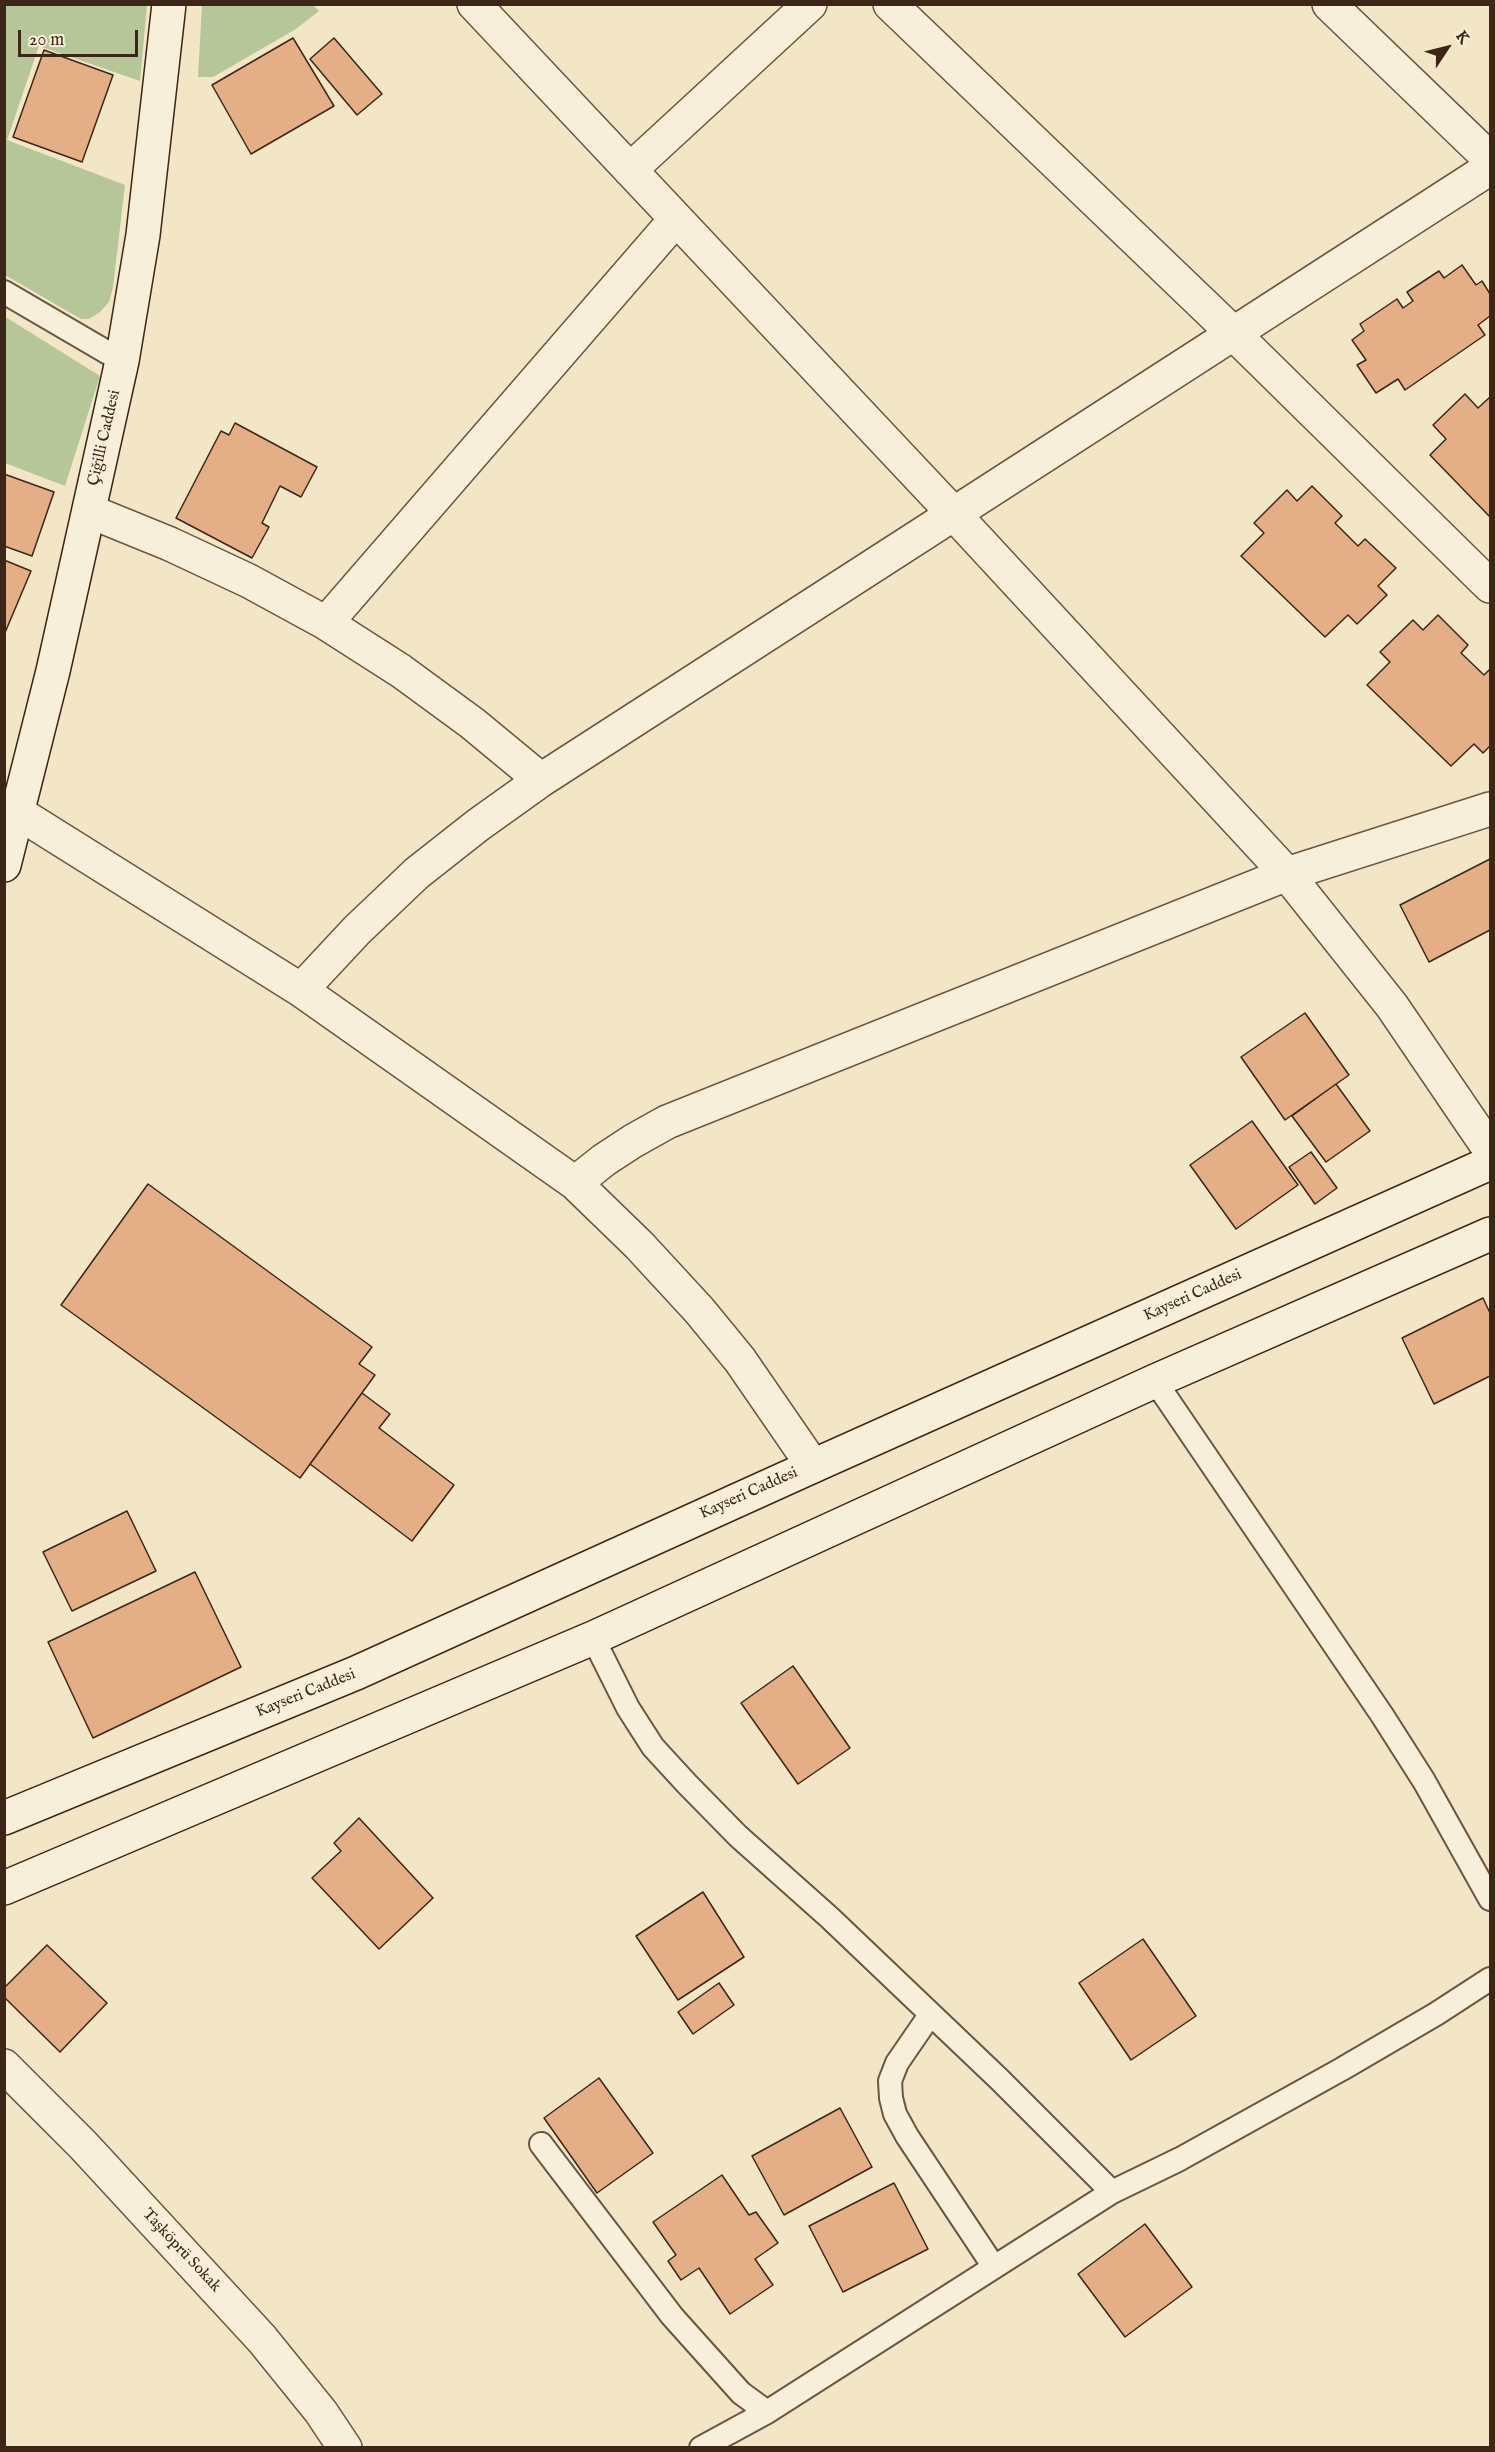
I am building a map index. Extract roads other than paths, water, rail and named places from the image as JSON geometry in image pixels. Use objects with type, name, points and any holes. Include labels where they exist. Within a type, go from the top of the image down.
[{"type":"street","name":"Çiğilli Caddesi","points":[[4,865],[11,810],[53,671],[123,361],[143,235],[169,4]]},
{"type":"street","points":[[474,4],[953,513],[1287,874],[1392,1006],[1491,1150]]},
{"type":"street","points":[[630,170],[810,4]]},
{"type":"street","points":[[890,4],[1233,333],[1491,586]]},
{"type":"street","points":[[1329,4],[1491,159]]},
{"type":"street","points":[[301,990],[357,930],[417,873],[478,825],[542,780],[1491,168]]},
{"type":"street","points":[[326,623],[676,219]]},
{"type":"street","points":[[89,511],[180,548],[249,581],[326,623],[410,678],[472,723],[542,780]]},
{"type":"street","points":[[576,1183],[604,1160],[667,1122],[1287,874],[1491,809]]},
{"type":"street","points":[[11,810],[301,990],[576,1183],[639,1245],[699,1310],[752,1377],[813,1466]]},
{"type":"street","name":"Kayseri Caddesi","points":[[4,1818],[356,1673],[1491,1163]]},
{"type":"street","points":[[4,1888],[593,1638],[1155,1381],[1491,1233]]},
{"type":"street","name":"Taşköprü Sokak","points":[[4,2066],[83,2145],[262,2339],[321,2412],[345,2448]]},
{"type":"lane","points":[[4,292],[123,361]]},
{"type":"lane","points":[[1155,1381],[1382,1715],[1491,1899]]},
{"type":"lane","points":[[593,1638],[628,1708],[653,1747],[673,1769],[738,1836],[830,1918],[1062,2139],[1112,2192]]},
{"type":"lane","points":[[701,2448],[767,2412],[1112,2192],[1180,2159],[1342,2069],[1436,2014],[1491,1978]]},
{"type":"lane","points":[[930,2015],[897,2063],[890,2081],[895,2114],[907,2136],[994,2267]]},
{"type":"lane","points":[[541,2144],[672,2316],[719,2371],[741,2393],[767,2412]]}]
